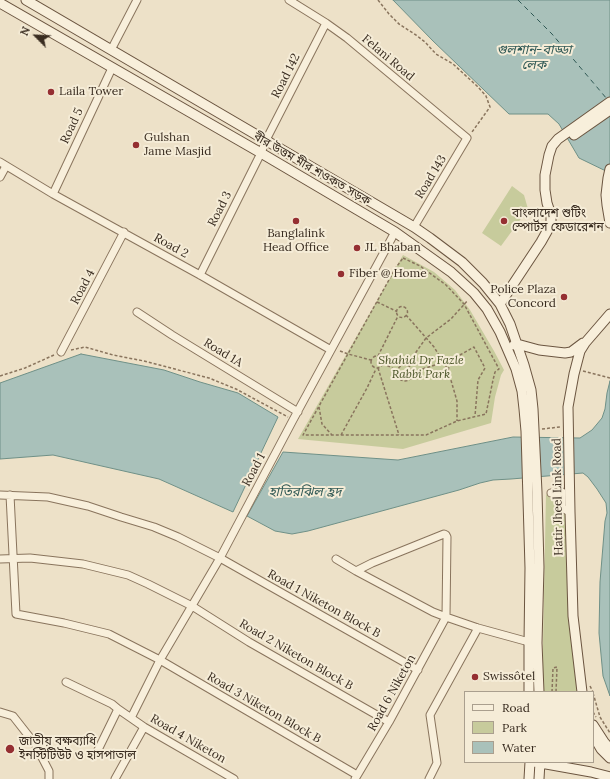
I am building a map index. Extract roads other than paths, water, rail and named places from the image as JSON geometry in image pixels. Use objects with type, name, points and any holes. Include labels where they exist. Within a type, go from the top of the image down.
[{"type":"main road","name":"বীর উত্তম মীর শওকত সড়ক","points":[[26,0],[414,227],[462,262],[483,283],[500,304],[510,324],[524,365],[530,390],[532,430]]},
{"type":"main road","name":"বীর উত্তম মীর শওকত সড়ক","points":[[0,3],[395,232],[451,272],[474,293],[487,309],[500,332],[516,368],[532,430]]},
{"type":"main road","points":[[561,141],[610,102]]},
{"type":"main road","points":[[500,304],[550,226],[551,215],[545,190],[545,175],[552,146],[610,110]]},
{"type":"main road","points":[[609,174],[607,205],[610,223]]},
{"type":"main road","name":"Hatir Jheel Link Road","points":[[582,691],[573,616],[568,407],[578,358],[585,343],[610,314]]},
{"type":"main road","points":[[507,348],[517,344],[539,350],[565,353],[571,352],[585,343]]},
{"type":"main road","points":[[532,430],[533,492],[530,568],[533,643],[538,691]]},
{"type":"main road","points":[[529,691],[533,643]]},
{"type":"main road","points":[[594,727],[610,749]]},
{"type":"main road","points":[[594,737],[601,749],[610,758]]},
{"type":"main road","points":[[530,763],[530,779]]},
{"type":"main road","points":[[538,763],[539,779]]},
{"type":"main road","points":[[543,763],[610,777]]},
{"type":"street","points":[[111,50],[137,0]]},
{"type":"street","name":"Felani Road","points":[[289,0],[347,38],[467,138]]},
{"type":"street","name":"Road 142","points":[[261,153],[266,140],[326,23]]},
{"type":"street","name":"Road 5","points":[[54,194],[112,68]]},
{"type":"street","name":"Road 143","points":[[414,227],[467,138]]},
{"type":"street","name":"Road 3","points":[[200,274],[261,153]]},
{"type":"street","points":[[0,177],[3,164]]},
{"type":"street","name":"Road 2","points":[[3,164],[332,349]]},
{"type":"street","name":"Road 4","points":[[61,352],[124,232]]},
{"type":"street","name":"Road 1","points":[[131,718],[160,660],[220,558],[395,232]]},
{"type":"street","name":"Road 1A","points":[[137,312],[298,412]]},
{"type":"street","points":[[551,493],[562,492],[562,508],[570,512]]},
{"type":"street","name":"Road 1 Niketon Block B","points":[[0,495],[48,497],[88,506],[154,527],[178,537],[220,558],[418,670]]},
{"type":"street","points":[[10,495],[13,558]]},
{"type":"street","points":[[356,571],[444,534],[446,535],[446,617]]},
{"type":"street","name":"Road 3 Niketon Block B","points":[[13,558],[16,614],[64,623],[109,634],[160,660],[356,777]]},
{"type":"street","name":"Road 2 Niketon Block B","points":[[0,559],[30,558],[83,564],[128,575],[192,606],[249,642],[389,722]]},
{"type":"street","points":[[336,559],[433,612],[478,628],[533,643]]},
{"type":"street","name":"Road 6 Niketon","points":[[356,777],[389,722],[446,617]]},
{"type":"street","points":[[428,779],[437,763],[430,715],[478,628]]},
{"type":"street","name":"Road 4 Niketon","points":[[66,682],[112,704],[144,727],[234,779]]},
{"type":"street","points":[[96,754],[118,709]]},
{"type":"street","points":[[0,712],[13,716],[35,744],[49,771],[49,779]]},
{"type":"street","points":[[115,779],[144,727]]},
{"type":"water","name":"গুলশান-বাড্ডা লেক","points":[[393,0],[610,0],[610,173],[579,158],[559,124],[548,114],[509,114],[433,41]]},
{"type":"water","points":[[81,354],[164,370],[238,393],[278,417],[233,512],[159,479],[53,455],[0,459],[0,383]]},
{"type":"water","name":"হাতিরঝিল হ্রদ","points":[[610,381],[610,696],[603,676],[599,633],[600,582],[607,513],[606,503],[588,477],[583,473],[493,480],[308,531],[292,534],[275,531],[247,516],[283,452],[398,460],[513,437],[580,438],[592,430],[602,418]]},
{"type":"place","name":"Laila Tower","points":[[51,92]]},
{"type":"place","name":"Gulshan Jame Masjid","points":[[136,145]]},
{"type":"place","name":"Banglalink Head Office","points":[[296,221]]},
{"type":"place","name":"বাংলাদেশ শুটিং স্পোর্টস ফেডারেশন","points":[[504,221]]},
{"type":"place","name":"JL Bhaban","points":[[357,248]]},
{"type":"place","name":"Fiber @ Home","points":[[341,274]]},
{"type":"place","name":"Police Plaza Concord","points":[[564,297]]},
{"type":"place","name":"Swissôtel","points":[[475,677]]},
{"type":"place","name":"জাতীয় বক্ষব্যাধি ইনস্টিটিউট ও হাসপাতাল","points":[[10,749]]},
{"type":"park label","name":"Shahid Dr Fazle Rabbi Park","points":[[421,368]]}]
